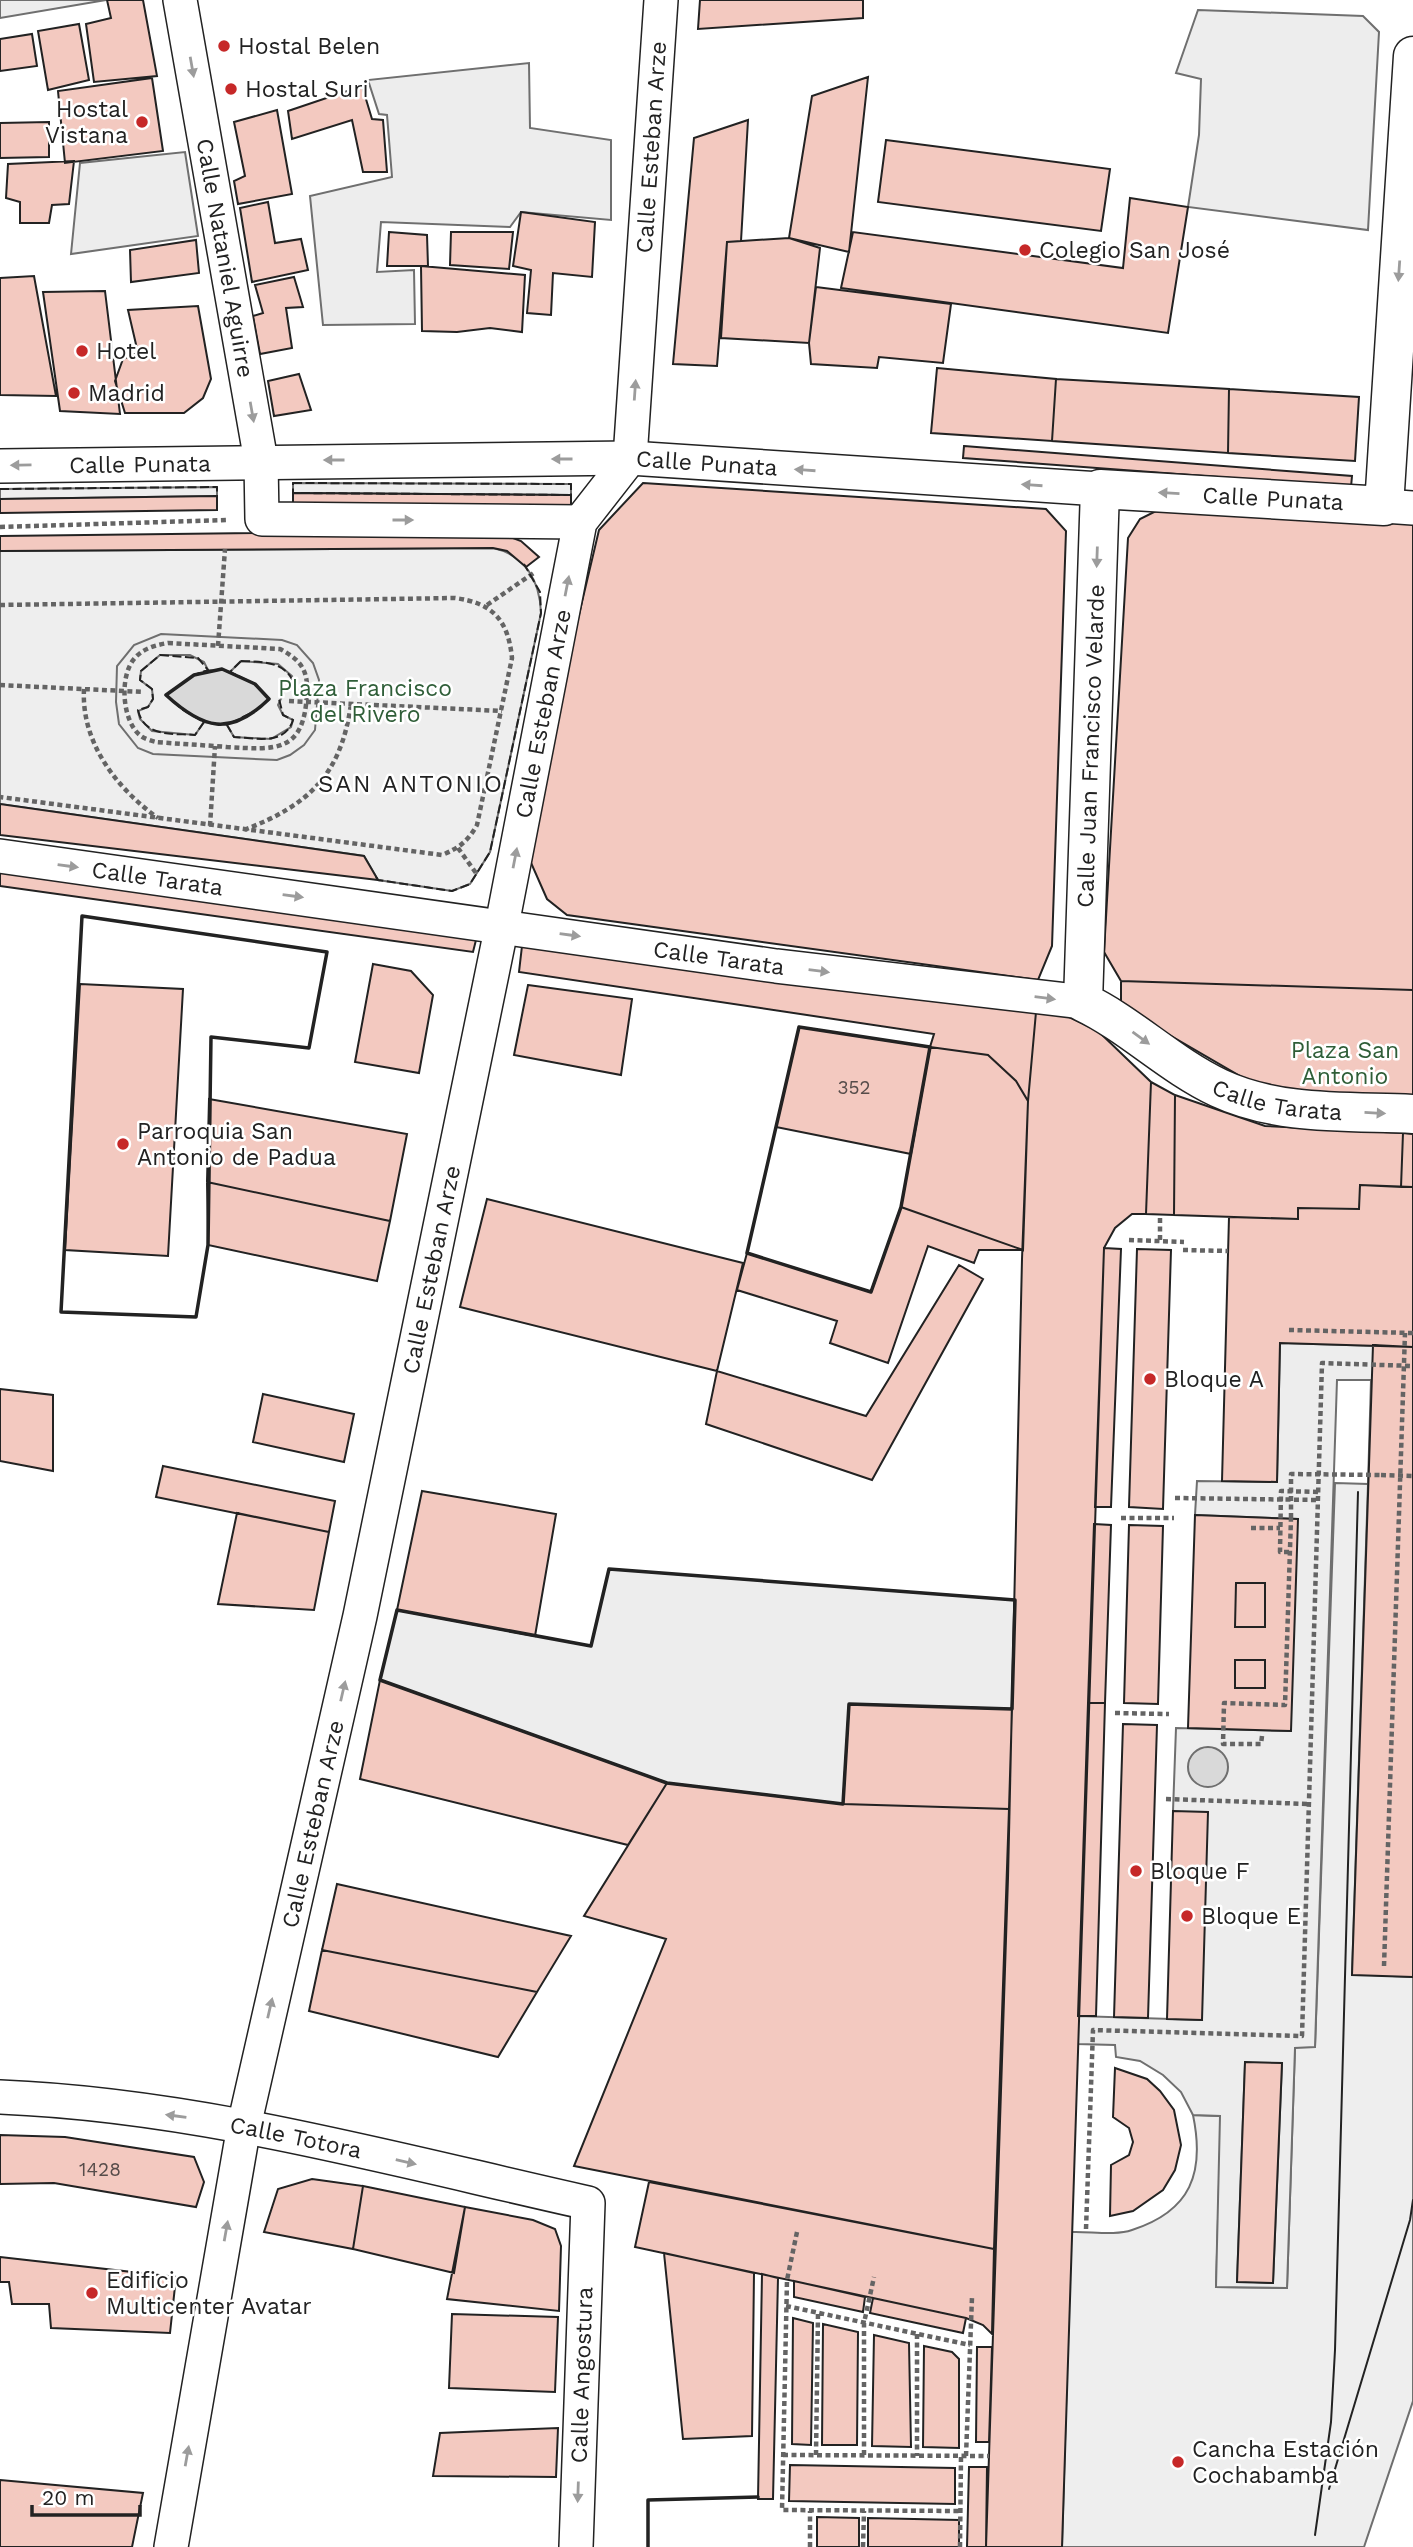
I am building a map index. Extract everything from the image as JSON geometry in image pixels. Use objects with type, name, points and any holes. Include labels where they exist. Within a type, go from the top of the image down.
[{"type":"main road","points":[[1398,507],[1413,56]]},
{"type":"main road","name":"Calle Punata","points":[[1100,489],[1398,507]]},
{"type":"main road","name":"Calle Juan Francisco Velarde","points":[[1083,1002],[1100,489]]},
{"type":"main road","name":"Calle Tarata","points":[[1083,1002],[1217,1087],[1259,1104],[1293,1109],[1413,1114]]},
{"type":"street","name":"Calle Nataniel Aguirre","points":[[180,0],[261,461],[261,519]]},
{"type":"street","name":"Calle Esteban Arze","points":[[171,2547],[244,2126],[360,1616],[502,925],[580,522],[630,458],[661,0]]},
{"type":"street","name":"Calle Punata","points":[[0,466],[630,458],[1100,489]]},
{"type":"street","points":[[261,519],[580,522]]},
{"type":"street","name":"Calle Tarata","points":[[0,856],[502,925],[776,966],[1083,1002]]},
{"type":"street","name":"Calle Totora","points":[[0,2097],[63,2100],[244,2126],[588,2203]]},
{"type":"street","name":"Calle Angostura","points":[[576,2547],[588,2203]]},
{"type":"path","points":[[0,527],[261,519]]},
{"type":"path","points":[[218,646],[225,549]]},
{"type":"path","points":[[486,606],[531,573],[573,556]]},
{"type":"path","points":[[0,605],[455,598],[486,606],[500,620],[510,639],[512,659],[477,825],[458,848],[442,855],[0,797]]},
{"type":"path","points":[[168,643],[218,646],[280,649],[294,657],[304,669],[307,702],[300,731],[273,749],[156,742],[141,737],[127,715],[126,691],[132,660],[142,651],[168,643]]},
{"type":"path","points":[[0,685],[144,692]]},
{"type":"path","points":[[84,689],[87,725],[110,772],[128,793],[159,818]]},
{"type":"path","points":[[289,701],[502,711]]},
{"type":"path","points":[[243,830],[297,806],[319,786],[336,761],[346,733],[351,704]]},
{"type":"path","points":[[210,826],[215,746]]},
{"type":"path","points":[[1160,1214],[1160,1240]]},
{"type":"path","points":[[1129,1240],[1184,1242]]},
{"type":"path","points":[[1183,1250],[1228,1251]]},
{"type":"path","points":[[1289,1330],[1413,1333]]},
{"type":"path","points":[[1384,1966],[1405,1333]]},
{"type":"path","points":[[1086,2229],[1093,2030],[1302,2036],[1322,1363],[1413,1366]]},
{"type":"path","points":[[1262,1736],[1261,1744],[1223,1744],[1224,1703],[1285,1705],[1291,1474],[1413,1476]]},
{"type":"path","points":[[1289,1552],[1280,1552],[1281,1491],[1319,1492]]},
{"type":"path","points":[[1175,1498],[1318,1500]]},
{"type":"path","points":[[1121,1518],[1174,1518]]},
{"type":"path","points":[[1251,1528],[1280,1528]]},
{"type":"path","points":[[1115,1713],[1168,1714]]},
{"type":"path","points":[[1166,1799],[1309,1804]]},
{"type":"path","points":[[797,2232],[787,2280],[782,2510],[961,2511]]},
{"type":"path","points":[[864,2455],[864,2323],[874,2277]]},
{"type":"path","points":[[961,2547],[972,2297]]},
{"type":"path","points":[[786,2306],[970,2346]]},
{"type":"path","points":[[816,2455],[818,2312]]},
{"type":"path","points":[[917,2334],[918,2456]]},
{"type":"path","points":[[783,2455],[989,2456]]},
{"type":"path","points":[[810,2511],[810,2547]]},
{"type":"path","points":[[863,2547],[864,2511]]},
{"type":"green space","points":[[293,483],[571,484],[571,495],[293,493]]},
{"type":"green space","points":[[217,487],[217,496],[0,499],[0,489]]},
{"type":"green space","name":"Plaza Francisco del Rivero","points":[[493,548],[514,557],[529,572],[538,591],[541,613],[490,852],[470,884],[452,891],[378,880],[364,856],[0,804],[0,551]]},
{"type":"green space","points":[[1335,1483],[1368,1484],[1352,1974],[1413,1977],[1413,2401],[1364,2547],[1062,2547],[1071,2232],[1125,2232],[1152,2222],[1168,2212],[1180,2201],[1195,2172],[1197,2155],[1193,2115],[1221,2116],[1216,2287],[1287,2288],[1295,2047],[1315,2047]]},
{"type":"shaded area","points":[[0,0],[106,0],[0,18]]},
{"type":"shaded area","points":[[1198,10],[1363,16],[1379,32],[1368,230],[1188,207],[1199,135],[1201,79],[1176,73]]},
{"type":"shaded area","points":[[529,63],[530,128],[611,140],[611,220],[521,212],[510,227],[381,222],[377,272],[414,270],[415,324],[323,325],[310,196],[392,177],[387,115],[379,114],[368,80]]},
{"type":"shaded area","points":[[185,152],[198,236],[71,254],[80,163]]},
{"type":"shaded area","points":[[161,634],[282,640],[297,645],[313,663],[319,680],[315,730],[304,745],[277,760],[153,754],[138,748],[119,724],[116,702],[117,666],[134,645]],"holes":[[[160,655],[190,655],[204,662],[208,670],[230,672],[241,661],[278,664],[292,676],[295,686],[285,690],[278,705],[283,715],[293,720],[291,727],[271,739],[234,737],[227,725],[204,722],[195,735],[152,731],[140,719],[138,711],[148,707],[153,699],[152,689],[140,680],[141,671]]]},
{"type":"shaded area","points":[[222,669],[255,684],[269,699],[242,719],[217,724],[192,715],[166,695],[194,675]]},
{"type":"shaded area","points":[[1280,1343],[1413,1347],[1413,1485],[1368,1484],[1371,1380],[1337,1380],[1315,2047],[1295,2048],[1287,2288],[1216,2287],[1220,2116],[1193,2115],[1181,2092],[1163,2075],[1140,2061],[1116,2057],[1115,2045],[1077,2044],[1078,2016],[1202,2020],[1173,1811],[1176,1728],[1290,1731],[1297,1519],[1195,1515],[1197,1481],[1277,1482]],"holes":[[[1245,2063],[1282,2064],[1273,2283],[1237,2281]]]},
{"type":"shaded area","points":[[609,1569],[1015,1600],[1012,1709],[849,1704],[843,1804],[667,1783],[380,1680],[397,1610],[591,1646]]},
{"type":"shaded area","points":[[1208,1747],[1222,1753],[1228,1767],[1222,1781],[1208,1787],[1194,1781],[1188,1767],[1194,1753]]},
{"type":"building","points":[[107,0],[143,0],[157,76],[94,82],[86,24],[111,18]]},
{"type":"building","points":[[700,0],[863,0],[863,18],[698,29]]},
{"type":"building","points":[[79,24],[89,80],[48,90],[38,31]]},
{"type":"building","points":[[32,34],[37,66],[0,71],[0,39]]},
{"type":"building","points":[[868,77],[849,252],[789,238],[812,96]]},
{"type":"building","points":[[152,78],[163,151],[65,163],[58,91]]},
{"type":"building","points":[[362,86],[372,119],[383,120],[387,172],[363,172],[352,120],[292,139],[288,111]]},
{"type":"building","points":[[277,110],[292,194],[238,204],[234,181],[245,176],[234,122]]},
{"type":"building","points":[[748,120],[741,241],[727,242],[717,366],[673,364],[694,138]]},
{"type":"building","points":[[49,122],[49,157],[0,158],[0,123]]},
{"type":"building","points":[[886,140],[1110,169],[1101,231],[878,202]]},
{"type":"building","points":[[74,161],[69,204],[52,205],[49,223],[20,223],[20,202],[6,198],[8,164]]},
{"type":"building","points":[[1130,198],[1188,207],[1168,333],[841,288],[853,232],[1123,268]]},
{"type":"building","points":[[268,202],[275,243],[301,239],[308,270],[252,282],[240,208]]},
{"type":"building","points":[[521,212],[595,222],[592,277],[553,273],[551,315],[527,313],[531,270],[513,266]]},
{"type":"building","points":[[389,232],[427,235],[428,266],[387,266]]},
{"type":"building","points":[[451,232],[513,232],[509,269],[450,265]]},
{"type":"building","points":[[789,238],[820,248],[809,343],[721,338],[727,242]]},
{"type":"building","points":[[196,240],[199,273],[131,282],[130,250]]},
{"type":"building","points":[[421,266],[525,275],[522,332],[490,328],[457,332],[422,331]]},
{"type":"building","points":[[34,276],[56,396],[0,395],[0,278]]},
{"type":"building","points":[[294,277],[303,307],[286,308],[292,348],[260,354],[253,316],[263,313],[255,285]]},
{"type":"building","points":[[816,287],[951,304],[943,363],[879,357],[877,368],[811,364],[809,343]]},
{"type":"building","name":"Hotel","points":[[105,291],[120,414],[60,411],[43,292]]},
{"type":"building","points":[[198,306],[211,379],[203,398],[184,413],[125,413],[115,381],[123,359],[138,353],[128,310]]},
{"type":"building","points":[[937,368],[1056,379],[1052,441],[931,433]]},
{"type":"building","points":[[299,374],[311,410],[274,416],[268,381]]},
{"type":"building","points":[[1056,379],[1229,389],[1228,453],[1052,441]]},
{"type":"building","points":[[1229,389],[1359,397],[1355,461],[1228,453]]},
{"type":"building","points":[[964,446],[1352,476],[1351,487],[963,458]]},
{"type":"building","points":[[643,483],[1046,509],[1066,531],[1052,946],[1038,980],[567,915],[547,899],[524,847],[599,530]]},
{"type":"building","points":[[293,493],[571,495],[571,506],[293,505]]},
{"type":"building","points":[[217,496],[217,510],[0,513],[0,499]]},
{"type":"building","points":[[1158,510],[1413,524],[1413,990],[1121,981],[1104,952],[1128,538],[1140,519]]},
{"type":"building","points":[[492,530],[521,541],[539,557],[526,567],[507,551],[493,548],[0,551],[0,536]]},
{"type":"building","points":[[0,804],[364,856],[378,880],[0,835]]},
{"type":"building","points":[[0,865],[478,932],[473,952],[0,886]]},
{"type":"building","points":[[522,946],[1036,1012],[1028,1101],[1016,1081],[988,1055],[930,1047],[934,1034],[519,972]]},
{"type":"building","points":[[373,964],[411,971],[433,995],[419,1073],[355,1062]]},
{"type":"building","points":[[1121,981],[1413,990],[1413,1100],[1295,1096],[1247,1080],[1121,1007]]},
{"type":"building","name":"Parroquia San Antonio de Padua","points":[[80,984],[183,989],[168,1256],[65,1250]]},
{"type":"building","points":[[528,985],[632,999],[621,1075],[514,1055]]},
{"type":"building","points":[[1036,1012],[1067,1016],[1098,1031],[1151,1082],[1146,1214],[1132,1214],[1115,1228],[1104,1248],[1062,2547],[986,2547],[1008,1878],[1022,1259],[1028,1101]]},
{"type":"building","points":[[799,1027],[930,1047],[911,1154],[776,1127]]},
{"type":"building","points":[[930,1047],[988,1055],[1016,1081],[1028,1101],[1023,1250],[901,1207]]},
{"type":"building","points":[[1151,1082],[1175,1095],[1174,1215],[1146,1214]]},
{"type":"building","points":[[1175,1095],[1265,1126],[1403,1133],[1401,1187],[1360,1185],[1359,1209],[1298,1208],[1298,1219],[1174,1215]]},
{"type":"building","points":[[209,1099],[407,1134],[390,1221],[207,1182]]},
{"type":"building","points":[[1403,1133],[1413,1134],[1413,1187],[1401,1187]]},
{"type":"building","points":[[207,1182],[390,1221],[377,1281],[208,1245]]},
{"type":"building","points":[[1360,1185],[1413,1187],[1413,1347],[1280,1343],[1277,1482],[1222,1481],[1229,1217],[1298,1219],[1298,1208],[1359,1209]]},
{"type":"building","points":[[487,1199],[743,1263],[717,1371],[460,1307]]},
{"type":"building","points":[[901,1207],[1023,1250],[979,1250],[974,1263],[928,1246],[888,1363],[830,1343],[837,1321],[737,1290],[747,1253],[871,1292]]},
{"type":"building","points":[[1104,1248],[1121,1249],[1111,1507],[1095,1507]]},
{"type":"building","name":"Bloque A","points":[[1137,1249],[1171,1250],[1163,1509],[1129,1507]]},
{"type":"building","points":[[959,1265],[983,1279],[872,1480],[706,1424],[717,1371],[866,1416]]},
{"type":"building","points":[[1373,1345],[1413,1347],[1413,1977],[1352,1975]]},
{"type":"building","points":[[0,1389],[53,1395],[53,1471],[0,1461]]},
{"type":"building","points":[[263,1394],[354,1414],[344,1462],[253,1442]]},
{"type":"building","points":[[163,1466],[335,1501],[329,1532],[156,1497]]},
{"type":"building","points":[[422,1491],[556,1514],[535,1636],[397,1610]]},
{"type":"building","points":[[237,1513],[329,1532],[314,1610],[218,1604]]},
{"type":"building","points":[[1195,1515],[1298,1519],[1291,1731],[1188,1728]]},
{"type":"building","points":[[1094,1524],[1111,1525],[1105,1703],[1088,1703]]},
{"type":"building","points":[[1129,1525],[1163,1526],[1158,1704],[1124,1703]]},
{"type":"building","points":[[1236,1583],[1265,1583],[1265,1627],[1235,1627]]},
{"type":"building","points":[[1235,1660],[1265,1660],[1265,1688],[1235,1688]]},
{"type":"building","points":[[380,1680],[667,1783],[628,1845],[360,1779]]},
{"type":"building","points":[[1088,1703],[1105,1703],[1096,2016],[1078,2016]]},
{"type":"building","points":[[849,1704],[1012,1709],[1009,1809],[843,1804]]},
{"type":"building","name":"Bloque F","points":[[1123,1724],[1157,1725],[1148,2018],[1114,2017]]},
{"type":"building","points":[[667,1783],[843,1804],[1009,1809],[994,2249],[574,2166],[666,1939],[584,1916]]},
{"type":"building","name":"Bloque E","points":[[1173,1811],[1208,1812],[1202,2020],[1167,2019]]},
{"type":"building","points":[[337,1884],[571,1936],[537,1992],[322,1950]]},
{"type":"building","points":[[322,1950],[537,1992],[498,2057],[309,2011]]},
{"type":"building","points":[[1245,2062],[1282,2063],[1273,2283],[1237,2282]]},
{"type":"building","points":[[1115,2068],[1147,2079],[1160,2091],[1174,2110],[1181,2145],[1175,2170],[1163,2190],[1133,2211],[1110,2216],[1111,2165],[1129,2155],[1133,2142],[1129,2128],[1113,2117]]},
{"type":"building","points":[[0,2135],[65,2137],[194,2157],[204,2182],[196,2207],[54,2183],[0,2184]]},
{"type":"building","points":[[312,2179],[363,2186],[353,2249],[264,2232],[278,2189]]},
{"type":"building","points":[[649,2182],[994,2249],[992,2334],[983,2325],[966,2318],[635,2247]]},
{"type":"building","points":[[363,2186],[465,2207],[454,2273],[353,2249]]},
{"type":"building","points":[[465,2207],[533,2220],[555,2229],[561,2246],[559,2311],[447,2299]]},
{"type":"building","points":[[664,2253],[754,2273],[752,2436],[683,2439]]},
{"type":"building","name":"Edificio Multicenter Avatar","points":[[0,2257],[176,2277],[170,2333],[51,2328],[49,2304],[12,2304],[9,2282],[0,2282]]},
{"type":"building","points":[[762,2274],[778,2278],[773,2499],[758,2499]]},
{"type":"building","points":[[794,2281],[865,2297],[863,2312],[794,2297]]},
{"type":"building","points":[[873,2298],[966,2318],[963,2333],[870,2313]]},
{"type":"building","points":[[452,2314],[558,2317],[555,2392],[449,2388]]},
{"type":"building","points":[[793,2318],[813,2323],[811,2445],[792,2444]]},
{"type":"building","points":[[823,2324],[858,2332],[857,2445],[822,2445]]},
{"type":"building","points":[[874,2335],[909,2343],[911,2447],[872,2446]]},
{"type":"building","points":[[924,2346],[952,2352],[959,2359],[959,2448],[923,2447]]},
{"type":"building","points":[[977,2347],[992,2347],[989,2442],[976,2442]]},
{"type":"building","points":[[558,2428],[556,2477],[433,2476],[440,2433]]},
{"type":"building","points":[[790,2465],[955,2468],[955,2504],[789,2501]]},
{"type":"building","points":[[969,2467],[987,2467],[986,2547],[967,2547]]},
{"type":"building","points":[[0,2480],[143,2493],[132,2547],[0,2547]]},
{"type":"building","points":[[817,2517],[859,2518],[859,2547],[817,2547]]},
{"type":"building","points":[[868,2518],[959,2520],[959,2547],[868,2547]]},
{"type":"tram line","points":[[1315,2535],[1331,2422],[1335,2350],[1358,1492]]},
{"type":"tram line","points":[[1329,2489],[1410,2220],[1413,2200]]},
{"type":"fence","points":[[293,483],[571,484],[571,495],[293,493],[293,483]]},
{"type":"fence","points":[[0,489],[217,487],[217,496],[213,496]]},
{"type":"fence","points":[[376,877],[378,880],[452,891],[470,884],[490,852],[541,613],[540,592],[524,564]]},
{"type":"fence","points":[[160,655],[198,658],[208,670],[194,675],[166,695],[183,710],[204,722],[195,735],[153,730],[141,719],[138,710],[148,707],[153,699],[152,689],[140,680],[141,671],[160,655]]},
{"type":"fence","points":[[241,661],[274,665],[292,678],[295,687],[285,690],[279,699],[283,715],[293,720],[283,734],[268,739],[234,737],[227,725],[257,710],[269,699],[255,684],[230,672],[241,661]]},
{"type":"wall","points":[[222,669],[255,684],[269,699],[242,719],[217,724],[192,715],[166,695],[194,675],[222,669]]},
{"type":"wall","points":[[82,916],[327,952],[309,1048],[211,1037],[208,1245],[196,1317],[61,1312],[82,916]]},
{"type":"wall","points":[[799,1027],[930,1047],[901,1207],[871,1292],[747,1253],[799,1027]]},
{"type":"wall","points":[[609,1569],[1015,1600],[1012,1709],[849,1704],[843,1804],[667,1783],[380,1680],[397,1610],[591,1646],[609,1569]]},
{"type":"wall","points":[[648,2547],[648,2500],[758,2497]]},
{"type":"place","name":"Hostal Belen","points":[[224,46]]},
{"type":"place","name":"Hostal Suri","points":[[231,89]]},
{"type":"place","name":"Hostal Vistana","points":[[142,122]]},
{"type":"place","name":"Colegio San José","points":[[1025,250]]},
{"type":"place","name":"Hotel","points":[[82,351]]},
{"type":"place","name":"Madrid","points":[[74,393]]},
{"type":"place","name":"Parroquia San Antonio de Padua","points":[[123,1144]]},
{"type":"place","name":"Bloque A","points":[[1150,1379]]},
{"type":"place","name":"Bloque F","points":[[1136,1871]]},
{"type":"place","name":"Bloque E","points":[[1187,1916]]},
{"type":"place","name":"Edificio Multicenter Avatar","points":[[92,2293]]},
{"type":"place","name":"Cancha Estación Cochabamba","points":[[1178,2462]]},
{"type":"district","name":"SAN ANTONIO","points":[[411,784]]},
{"type":"park label","name":"Plaza San Antonio","points":[[1345,1063]]}]
